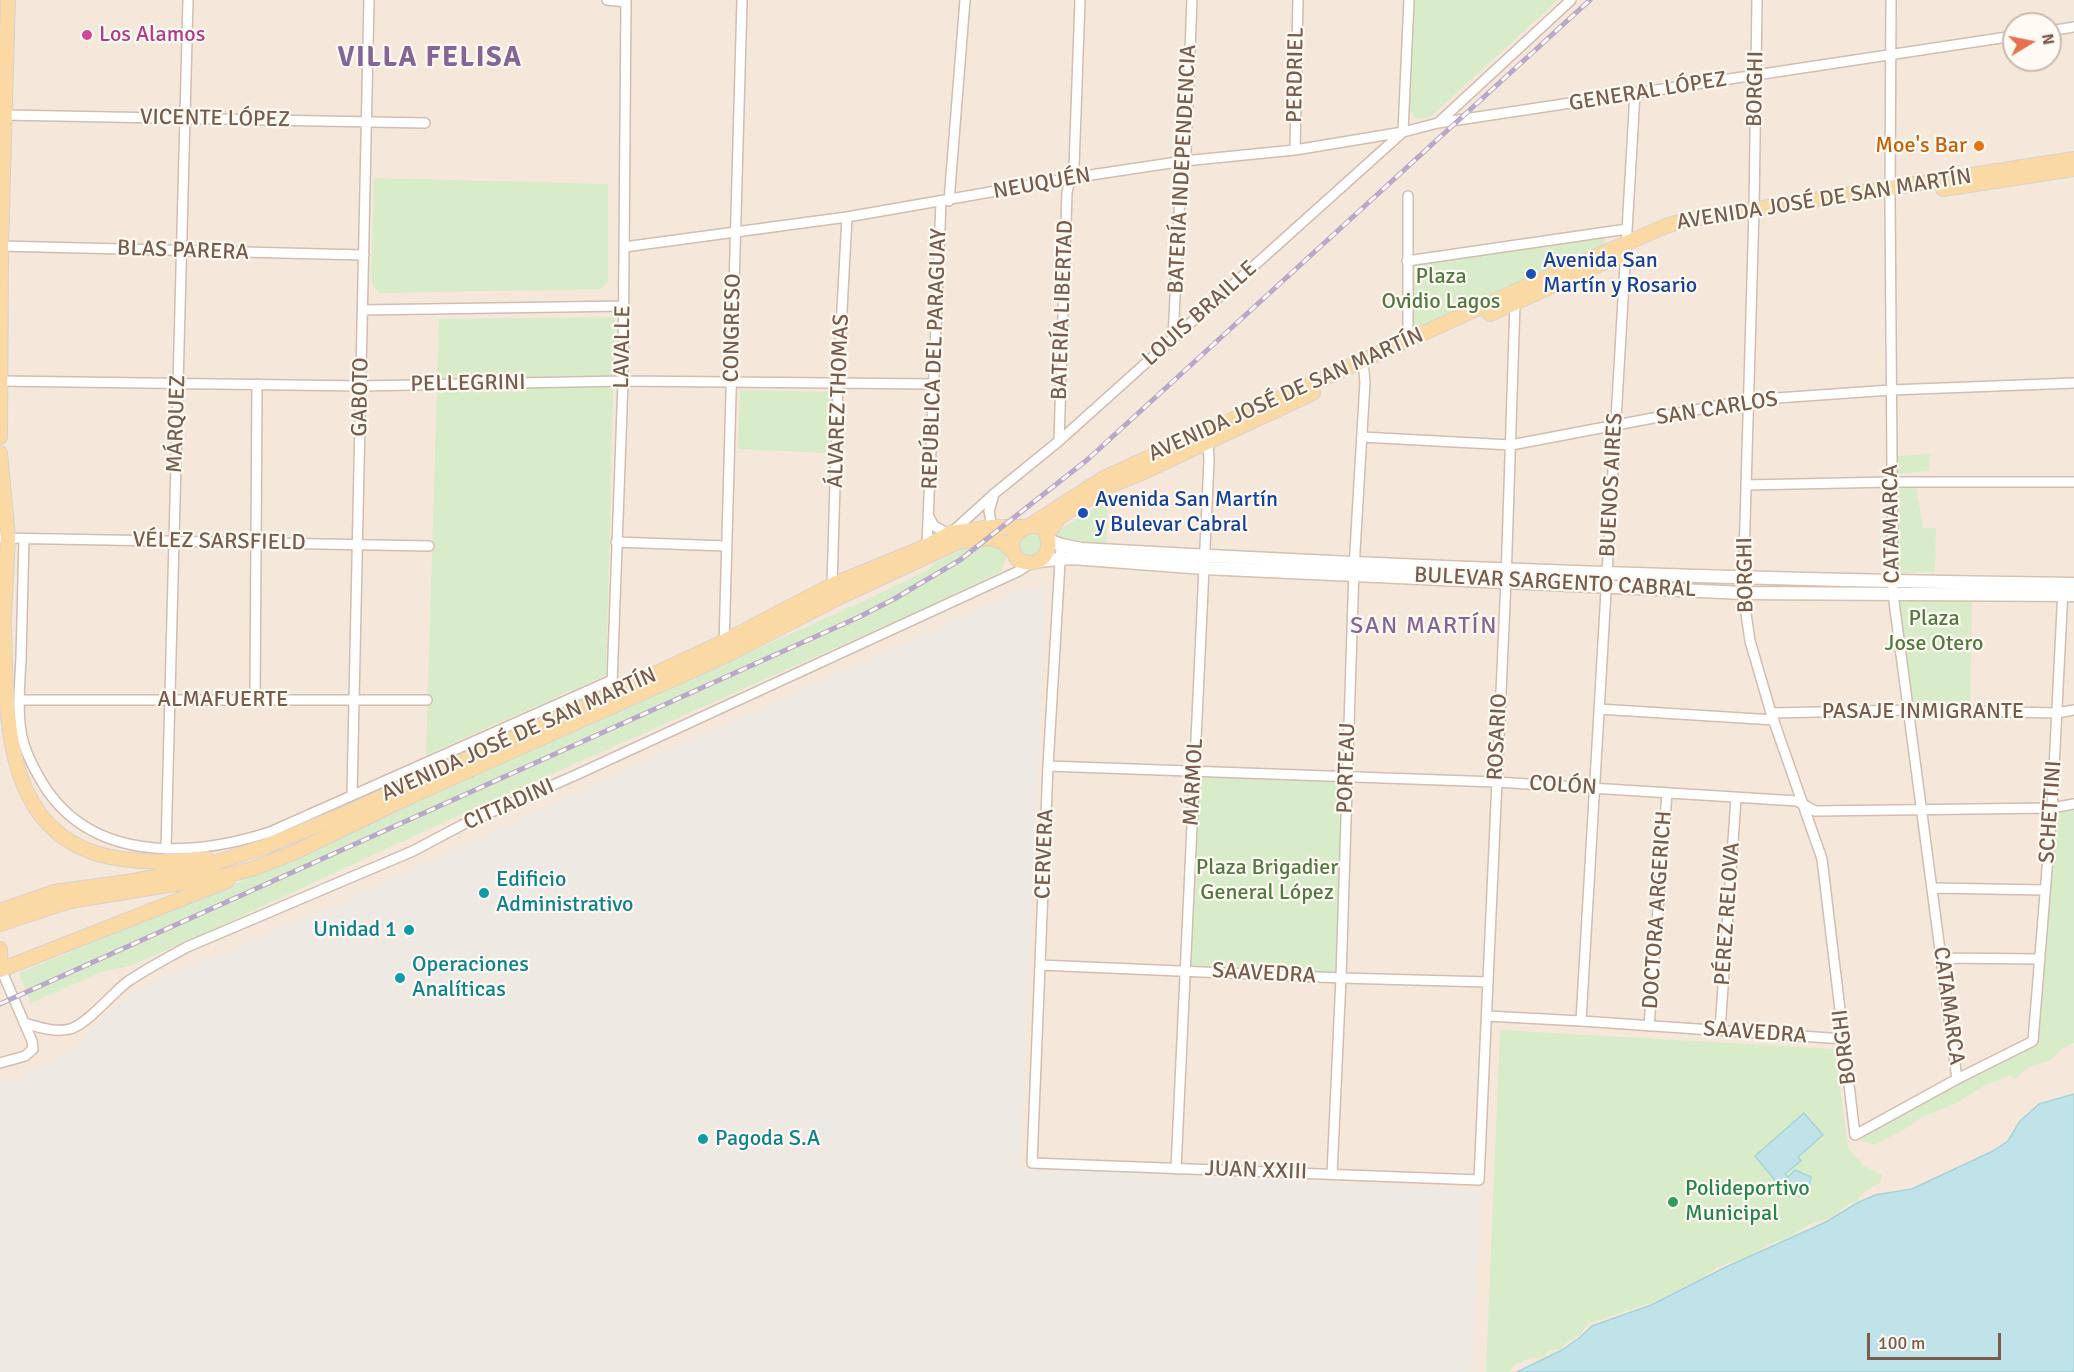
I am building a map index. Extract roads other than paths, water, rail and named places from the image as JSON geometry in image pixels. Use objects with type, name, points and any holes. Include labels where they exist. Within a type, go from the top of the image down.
[{"type":"main road","points":[[0,437],[1,222],[8,0]]},
{"type":"main road","name":"AVENIDA JOSÉ DE SAN MARTÍN","points":[[1890,193],[2074,159]]},
{"type":"main road","name":"AVENIDA JOSÉ DE SAN MARTÍN","points":[[1362,367],[1408,341],[1513,298],[1627,242],[1754,214],[1890,193],[2074,169]]},
{"type":"main road","name":"AVENIDA JOSÉ DE SAN MARTÍN","points":[[0,924],[54,892],[178,872],[264,847],[342,815],[612,687],[725,649],[832,585],[927,546],[950,533],[992,527],[1027,526],[1104,478],[1205,437],[1362,367],[1513,298],[1627,242]]},
{"type":"main road","name":"AVENIDA JOSÉ DE SAN MARTÍN","points":[[1034,562],[1048,552],[1054,544],[1059,518],[1109,486],[1205,437]]},
{"type":"main road","points":[[0,453],[4,538],[4,628],[9,722],[13,752],[21,780],[32,803],[45,822],[62,836],[80,848],[100,854],[140,861],[230,858]]},
{"type":"main road","points":[[1034,562],[1018,560],[1011,544],[1014,537],[1027,526],[1038,526],[1044,529],[1054,544]]},
{"type":"main road","name":"AVENIDA JOSÉ DE SAN MARTÍN","points":[[0,911],[224,876],[252,869],[293,853],[958,542],[990,538],[1005,543],[1013,552]]},
{"type":"main road","name":"BULEVAR SARGENTO CABRAL","points":[[1034,562],[1054,544],[1205,562],[1606,579],[1743,577],[1893,587]]},
{"type":"main road","name":"BULEVAR SARGENTO CABRAL","points":[[1606,579],[1743,593],[1893,587],[2069,589]]},
{"type":"main road","points":[[0,673],[4,628]]},
{"type":"main road","points":[[0,949],[0,969],[259,870],[293,853]]},
{"type":"street","name":"MÁRQUEZ","points":[[166,849],[188,0]]},
{"type":"street","name":"GABOTO","points":[[352,795],[369,0]]},
{"type":"street","points":[[607,0],[626,1]]},
{"type":"street","name":"CONGRESO","points":[[725,649],[725,546],[732,382],[742,0]]},
{"type":"street","name":"REPÚBLICA DEL PARAGUAY","points":[[927,546],[945,201],[965,0]]},
{"type":"street","name":"BATERÍA LIBERTAD","points":[[1059,441],[1067,192],[1074,167],[1080,0]]},
{"type":"street","name":"BATERÍA INDEPENDENCIA","points":[[1173,338],[1181,173],[1186,151],[1192,0]]},
{"type":"street","name":"PERDRIEL","points":[[1295,150],[1298,0]]},
{"type":"street","points":[[1403,132],[1409,0]]},
{"type":"street","points":[[1438,123],[1571,0]]},
{"type":"street","name":"BORGHI","points":[[1757,0],[1754,214],[1743,577],[1750,641],[1772,717],[1822,859],[1855,1135],[1958,1079]]},
{"type":"street","name":"CATAMARCA","points":[[1891,0],[1893,587],[1958,1079]]},
{"type":"street","name":"LAVALLE","points":[[612,687],[623,381],[626,1]]},
{"type":"street","name":"GENERAL LÓPEZ","points":[[1459,120],[2002,38]]},
{"type":"street","name":"BUENOS AIRES","points":[[1581,1021],[1635,93]]},
{"type":"street","name":"VICENTE LÓPEZ","points":[[4,115],[425,123]]},
{"type":"street","name":"NEUQUÉN","points":[[624,247],[847,217],[1184,161],[1295,150],[1459,120]]},
{"type":"street","name":"LOUIS BRAILLE","points":[[950,533],[1059,441],[1403,132]]},
{"type":"street","points":[[1408,196],[1408,341]]},
{"type":"street","name":"ÁLVAREZ THOMAS","points":[[832,585],[838,384],[847,217]]},
{"type":"street","points":[[1597,234],[1605,240],[1606,246],[1602,253]]},
{"type":"street","points":[[1407,261],[1597,234],[1627,242]]},
{"type":"street","name":"BLAS PARERA","points":[[2,246],[364,255]]},
{"type":"street","name":"ROSARIO","points":[[1479,1180],[1506,575],[1513,298]]},
{"type":"street","points":[[363,310],[624,306]]},
{"type":"street","name":"PORTEAU","points":[[1332,1174],[1341,978],[1354,568],[1365,382],[1362,367]]},
{"type":"street","name":"PELLEGRINI","points":[[1,381],[361,386],[623,381],[934,384]]},
{"type":"street","name":"SAN CARLOS","points":[[1362,437],[1511,445],[1748,400],[1891,390],[2074,383]]},
{"type":"street","points":[[255,700],[257,384]]},
{"type":"street","name":"MÁRMOL","points":[[1176,1169],[1205,562],[1209,461],[1205,437]]},
{"type":"street","points":[[1746,485],[2074,482]]},
{"type":"street","points":[[992,527],[988,511],[995,493]]},
{"type":"street","name":"REPÚBLICA DEL PARAGUAY","points":[[928,516],[934,525],[950,533]]},
{"type":"street","name":"VÉLEZ SARSFIELD","points":[[4,538],[429,546]]},
{"type":"street","points":[[24,539],[19,700],[21,731],[31,764],[47,793],[81,825],[106,838],[131,846],[195,849],[246,840],[270,832],[352,795],[612,687]]},
{"type":"street","points":[[616,542],[725,546]]},
{"type":"street","name":"CERVERA","points":[[1032,1163],[1048,766],[1054,544]]},
{"type":"street","points":[[1002,578],[1009,569],[1013,552]]},
{"type":"street","name":"CITTADINI","points":[[24,1023],[59,1031],[72,1029],[88,1018],[127,982],[187,947],[413,851],[462,825],[578,774],[1019,571],[1034,562]]},
{"type":"street","name":"SCHETTINI","points":[[1958,1079],[2033,1041],[2052,808],[2057,713],[2069,589]]},
{"type":"street","name":"ALMAFUERTE","points":[[19,700],[427,700]]},
{"type":"street","name":"PASAJE INMIGRANTE","points":[[1599,709],[1772,717],[1908,710],[2057,713],[2074,710]]},
{"type":"street","name":"COLÓN","points":[[1048,766],[1496,782],[1797,801],[1815,811],[2052,808],[2074,804]]},
{"type":"street","name":"DOCTORA ARGERICH","points":[[1649,1026],[1666,793]]},
{"type":"street","name":"PÉREZ RELOVA","points":[[1720,1030],[1736,798]]},
{"type":"street","points":[[1932,888],[2045,890]]},
{"type":"street","points":[[1941,958],[2040,959]]},
{"type":"street","name":"SAAVEDRA","points":[[1040,965],[1488,982]]},
{"type":"street","points":[[0,969],[32,1041],[33,1049],[25,1056],[0,1063]]},
{"type":"street","name":"SAAVEDRA","points":[[1487,1016],[1844,1039]]},
{"type":"street","name":"JUAN XXIII","points":[[1032,1163],[1479,1180]]},
{"type":"water","points":[[2074,1094],[2074,1372],[1517,1372],[1562,1350],[1592,1326],[1651,1305],[1726,1267],[1826,1222],[1875,1195],[1912,1189],[1993,1151],[2008,1141],[2020,1121],[2039,1104]]},
{"type":"water","points":[[1804,1113],[1823,1135],[1798,1157],[1801,1161],[1785,1174],[1788,1177],[1795,1170],[1811,1177],[1807,1196],[1788,1196],[1755,1156]]},
{"type":"railway","points":[[0,1004],[859,617],[960,560],[1087,460],[1590,0]]},
{"type":"place","name":"Los Alamos","points":[[87,35]]},
{"type":"place","name":"Moe's Bar","points":[[1979,146]]},
{"type":"place","name":"Avenida San Martín y Rosario","points":[[1531,274]]},
{"type":"place","name":"Avenida San Martín y Bulevar Cabral","points":[[1083,513]]},
{"type":"place","name":"Edificio Administrativo","points":[[484,893]]},
{"type":"place","name":"Unidad 1","points":[[409,930]]},
{"type":"place","name":"Operaciones Analíticas","points":[[400,978]]},
{"type":"place","name":"Pagoda S.A","points":[[703,1139]]},
{"type":"place","name":"Polideportivo Municipal","points":[[1673,1202]]},
{"type":"district","name":"VILLA FELISA","points":[[430,59]]},
{"type":"district","name":"SAN MARTÍN","points":[[1424,627]]},
{"type":"park label","name":"Plaza Ovidio Lagos","points":[[1441,290]]},
{"type":"park label","name":"Plaza Jose Otero","points":[[1934,632]]},
{"type":"park label","name":"Plaza Brigadier General López","points":[[1267,880]]}]
